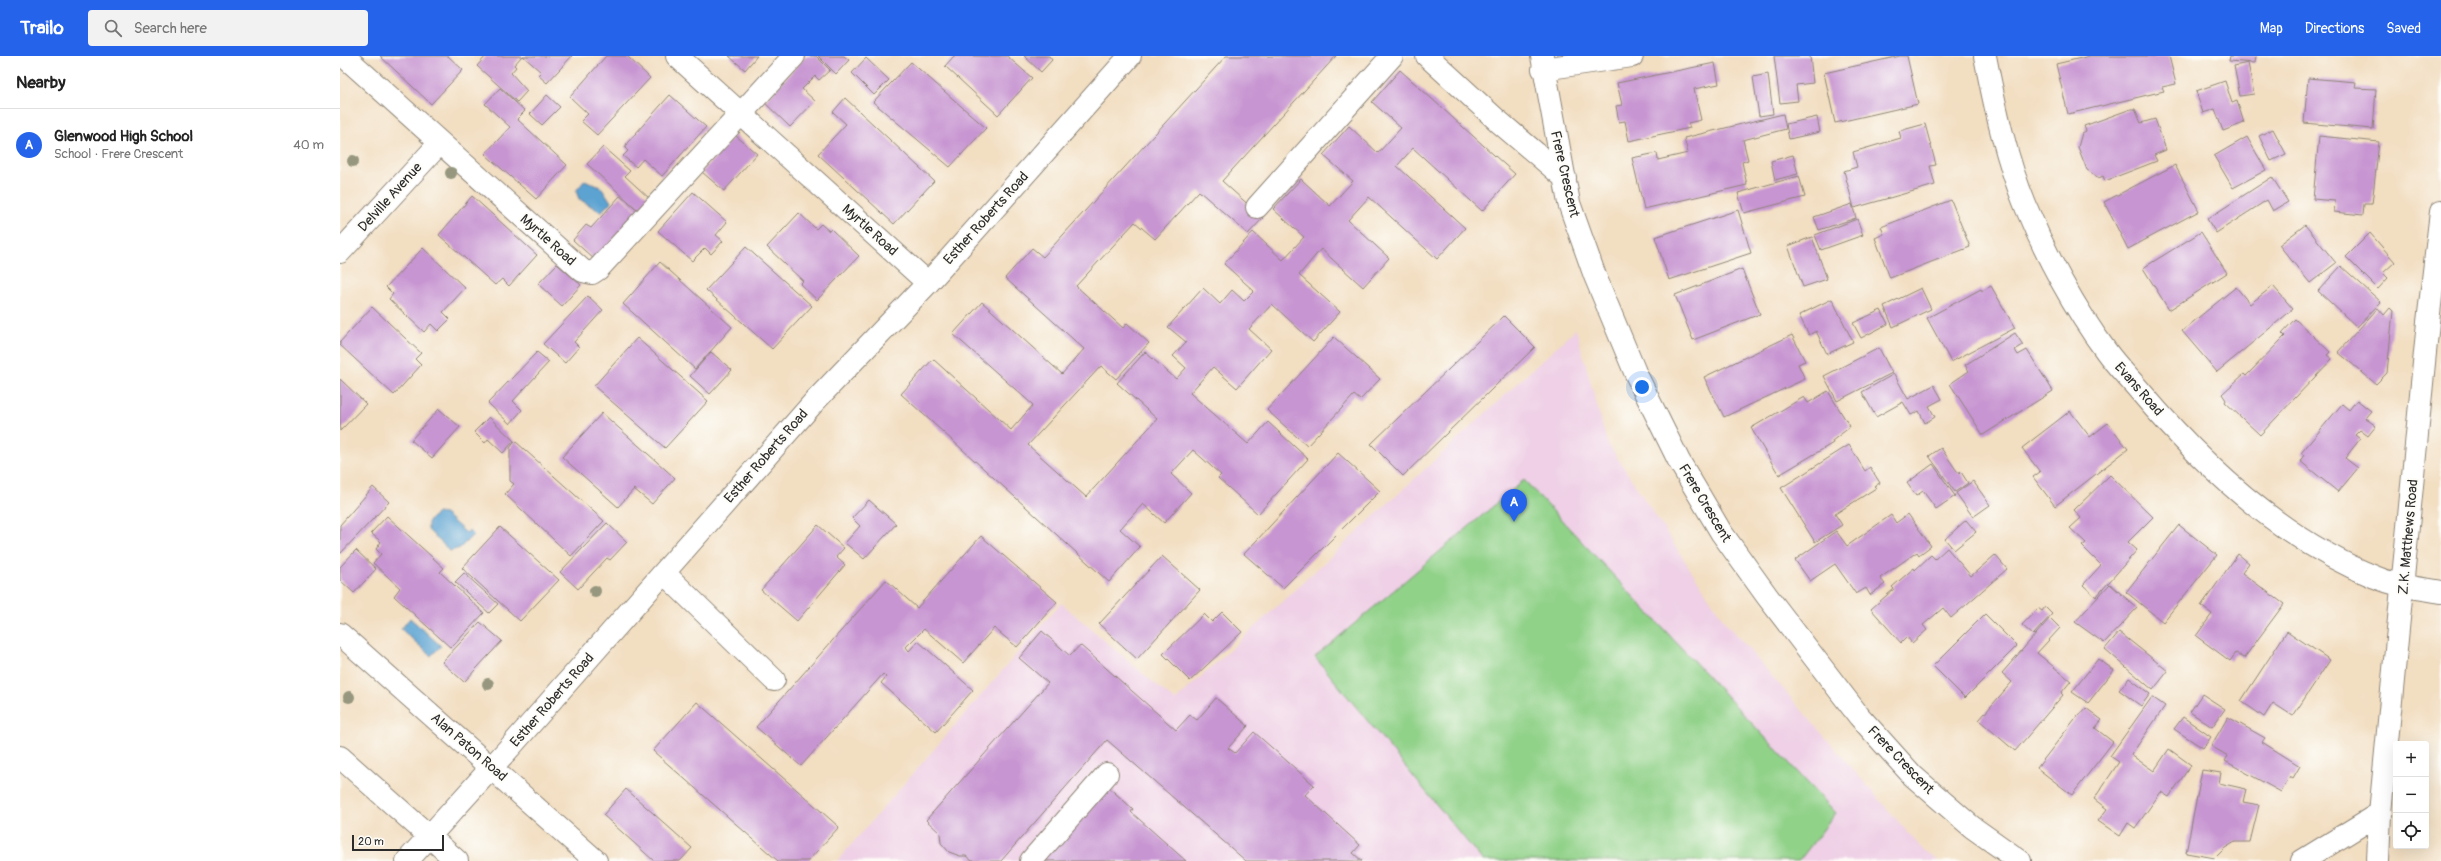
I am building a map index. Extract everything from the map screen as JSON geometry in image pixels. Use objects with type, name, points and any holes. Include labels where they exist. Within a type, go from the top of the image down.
[{"type":"street","name":"Myrtle Road","points":[[677,56],[928,283]]},
{"type":"street","name":"Myrtle Road","points":[[344,62],[440,142],[583,271],[592,273],[598,269],[794,56]]},
{"type":"street","name":"Esther Roberts Road","points":[[408,861],[493,767],[815,401],[928,283],[1130,56]]},
{"type":"street","points":[[1257,207],[1392,56]]},
{"type":"street","points":[[1427,56],[1498,122],[1565,178]]},
{"type":"street","points":[[1543,62],[1632,56]]},
{"type":"street","name":"Evans Road","points":[[1985,56],[1998,124],[2026,207],[2068,291],[2106,351],[2157,412],[2220,477],[2280,523],[2318,548],[2375,577],[2404,586],[2441,592]]},
{"type":"street","name":"Frere Crescent","points":[[1543,62],[1569,203],[1596,276],[1635,372],[1679,461],[1721,532],[1767,596],[1859,716],[1913,776],[1972,827],[2020,861]]},
{"type":"street","name":"Delville Avenue","points":[[340,252],[440,142]]},
{"type":"street","name":"Z.K. Matthews Road","points":[[2378,861],[2380,813],[2434,323],[2441,212]]},
{"type":"street","points":[[664,572],[774,680]]},
{"type":"street","name":"Alan Paton Road","points":[[340,634],[493,767],[596,861]]},
{"type":"street","points":[[340,757],[457,861]]},
{"type":"street","points":[[1031,861],[1107,774]]},
{"type":"street","points":[[2302,861],[2380,813]]},
{"type":"shaded area","points":[[1576,329],[1607,442],[1725,622],[1924,851],[1939,861],[837,861],[1061,603],[1175,701]]},
{"type":"green space","points":[[1524,480],[1836,813],[1799,861],[1483,861],[1315,657]]},
{"type":"water","points":[[585,180],[602,188],[611,202],[601,212],[579,199],[576,191]]},
{"type":"water","points":[[437,513],[445,514],[466,533],[469,530],[473,535],[460,548],[450,551],[428,530],[428,522]]},
{"type":"water","points":[[410,618],[441,646],[431,656],[401,629]]},
{"type":"building","points":[[380,56],[448,56],[463,70],[431,104]]},
{"type":"building","points":[[486,56],[522,56],[514,65],[516,67],[511,73],[527,91],[517,102],[477,66]]},
{"type":"building","points":[[523,56],[572,56],[547,83],[538,75],[541,72]]},
{"type":"building","points":[[606,56],[627,56],[650,78],[597,135],[581,121],[588,114],[570,97]]},
{"type":"building","points":[[729,56],[757,56],[745,70]]},
{"type":"building","points":[[806,56],[816,56],[830,70],[819,80],[815,76],[802,89],[815,101],[790,127],[764,102]]},
{"type":"building","points":[[818,56],[844,56],[849,60],[836,74]]},
{"type":"building","points":[[954,56],[1007,56],[1032,78],[998,115],[945,66]]},
{"type":"building","points":[[1024,56],[1049,56],[1052,60],[1041,72]]},
{"type":"building","points":[[1226,56],[1336,56],[1222,181],[1263,218],[1248,234],[1199,191],[1155,239],[1135,222],[1076,286],[1123,328],[1127,323],[1149,343],[1116,379],[1101,366],[1028,445],[1086,497],[1157,419],[1117,383],[1145,352],[1176,379],[1186,368],[1173,356],[1186,342],[1168,327],[1203,288],[1220,304],[1232,290],[1244,301],[1254,291],[1224,264],[1253,232],[1283,260],[1304,237],[1273,209],[1301,179],[1330,206],[1353,181],[1323,155],[1349,126],[1378,153],[1401,128],[1372,102],[1400,70],[1515,174],[1482,211],[1413,148],[1397,166],[1465,228],[1437,259],[1369,197],[1348,220],[1389,258],[1363,287],[1321,249],[1299,275],[1340,312],[1313,342],[1272,304],[1249,329],[1271,349],[1237,388],[1213,367],[1190,393],[1248,444],[1268,422],[1308,459],[1258,514],[1218,478],[1221,475],[1193,450],[1171,474],[1191,493],[1164,523],[1143,504],[1120,529],[1140,547],[1109,582],[901,394],[933,359],[1011,430],[1033,405],[953,334],[982,302],[1062,374],[1084,349],[1005,278],[1032,248],[1043,257]]},
{"type":"building","points":[[1774,56],[1810,56],[1813,83],[1796,85],[1798,101],[1780,103]]},
{"type":"building","points":[[1900,56],[1907,56],[1918,104],[1835,123],[1824,73]]},
{"type":"building","points":[[2090,56],[2169,56],[2176,84],[2162,87],[2164,91],[2068,114],[2056,64]]},
{"type":"building","points":[[2230,56],[2256,56],[2255,63],[2229,61]]},
{"type":"building","points":[[866,58],[889,80],[874,95],[852,73]]},
{"type":"building","points":[[911,62],[986,128],[950,167],[873,102]]},
{"type":"building","points":[[1715,63],[1719,84],[1694,89],[1701,120],[1688,123],[1690,128],[1629,141],[1625,121],[1619,122],[1616,106],[1622,105],[1617,83]]},
{"type":"building","points":[[2248,63],[2254,94],[2240,96],[2234,66]]},
{"type":"building","points":[[1768,74],[1773,114],[1759,116],[1753,77]]},
{"type":"building","points":[[2308,78],[2356,82],[2355,88],[2376,89],[2373,129],[2304,123]]},
{"type":"building","points":[[2225,81],[2232,103],[2237,101],[2244,123],[2223,131],[2215,109],[2203,113],[2196,91]]},
{"type":"building","points":[[500,88],[525,111],[517,119],[567,165],[536,199],[485,154],[510,127],[485,104]]},
{"type":"building","points":[[547,95],[560,107],[542,125],[530,114]]},
{"type":"building","points":[[670,95],[706,127],[662,176],[643,159],[636,167],[623,156],[628,151],[625,148],[627,143]]},
{"type":"building","points":[[845,98],[934,181],[894,224],[818,154],[846,124],[833,112]]},
{"type":"building","points":[[2131,109],[2135,109],[2141,123],[2155,119],[2166,150],[2154,155],[2157,161],[2105,181],[2103,176],[2099,178],[2087,170],[2078,147],[2082,133],[2086,131],[2084,126]]},
{"type":"building","points":[[1783,114],[1786,129],[1743,140],[1748,160],[1742,162],[1747,185],[1644,209],[1632,158],[1657,153],[1658,160],[1688,153],[1684,138]]},
{"type":"building","points":[[1817,117],[1820,132],[1789,139],[1786,124]]},
{"type":"building","points":[[1925,124],[1936,165],[1930,166],[1935,185],[1854,208],[1844,171],[1857,167],[1853,152],[1901,138],[1899,131]]},
{"type":"building","points":[[2273,129],[2286,154],[2271,161],[2259,136]]},
{"type":"building","points":[[735,135],[757,154],[724,191],[702,172]]},
{"type":"building","points":[[2319,136],[2379,142],[2372,204],[2364,204],[2363,215],[2334,212],[2335,201],[2313,199]]},
{"type":"building","points":[[2247,137],[2266,170],[2233,188],[2214,156]]},
{"type":"building","points":[[603,147],[630,171],[625,176],[650,199],[639,211],[587,164]]},
{"type":"building","points":[[1793,155],[1798,174],[1775,180],[1771,161]]},
{"type":"building","points":[[2175,165],[2199,211],[2128,249],[2104,202]]},
{"type":"building","points":[[1799,176],[1805,197],[1744,213],[1738,193]]},
{"type":"building","points":[[2272,177],[2288,202],[2273,211],[2267,200],[2216,233],[2207,219]]},
{"type":"building","points":[[693,192],[727,222],[716,235],[723,241],[711,254],[705,248],[692,261],[658,231]]},
{"type":"building","points":[[472,196],[537,255],[509,286],[502,279],[495,285],[439,235]]},
{"type":"building","points":[[620,196],[639,212],[595,260],[573,240],[586,225],[591,228]]},
{"type":"building","points":[[1951,200],[1970,247],[1890,278],[1875,238],[1884,234],[1881,227]]},
{"type":"building","points":[[1852,204],[1856,218],[1819,230],[1814,217]]},
{"type":"building","points":[[1738,210],[1751,253],[1669,280],[1655,237]]},
{"type":"building","points":[[799,213],[816,229],[821,224],[829,231],[831,229],[859,256],[817,300],[800,284],[803,281],[767,247]]},
{"type":"building","points":[[1857,219],[1863,235],[1821,250],[1815,235]]},
{"type":"building","points":[[2305,225],[2336,263],[2310,283],[2279,245]]},
{"type":"building","points":[[2201,232],[2227,273],[2169,310],[2143,268]]},
{"type":"building","points":[[2370,233],[2395,262],[2383,273],[2388,278],[2378,289],[2346,257]]},
{"type":"building","points":[[1812,237],[1827,279],[1803,287],[1788,246]]},
{"type":"building","points":[[746,247],[812,306],[772,349],[706,290]]},
{"type":"building","points":[[423,248],[465,288],[443,312],[450,319],[438,331],[431,324],[424,332],[389,299],[393,294],[386,287]]},
{"type":"building","points":[[660,262],[732,327],[695,369],[623,304]]},
{"type":"building","points":[[557,264],[581,285],[562,306],[538,284]]},
{"type":"building","points":[[2341,266],[2381,302],[2357,327],[2318,291]]},
{"type":"building","points":[[1742,269],[1760,314],[1693,340],[1675,295]]},
{"type":"building","points":[[1991,286],[2015,328],[1951,362],[1927,318],[1981,289],[1982,291]]},
{"type":"building","points":[[2273,286],[2293,309],[2217,372],[2182,331],[2236,287],[2250,304]]},
{"type":"building","points":[[1921,288],[1931,309],[1893,327],[1884,306]]},
{"type":"building","points":[[588,296],[603,310],[574,342],[579,347],[565,363],[543,344]]},
{"type":"building","points":[[1832,299],[1853,342],[1827,354],[1816,331],[1809,335],[1799,315]]},
{"type":"building","points":[[372,307],[421,353],[415,359],[421,365],[394,395],[340,345],[340,342]]},
{"type":"building","points":[[2378,308],[2384,315],[2390,308],[2393,311],[2387,373],[2376,384],[2338,352]]},
{"type":"building","points":[[1881,310],[1888,324],[1861,338],[1853,323]]},
{"type":"building","points":[[1504,316],[1535,347],[1403,476],[1371,444]]},
{"type":"building","points":[[2295,319],[2330,352],[2327,355],[2332,359],[2260,435],[2225,402],[2226,400],[2222,394],[2244,374],[2246,376],[2285,336],[2282,333]]},
{"type":"building","points":[[2015,333],[2023,345],[2015,350],[2018,355],[2027,350],[2053,391],[1983,435],[1950,384],[1969,371],[1965,365]]},
{"type":"building","points":[[1792,335],[1805,361],[1798,364],[1805,379],[1724,417],[1704,377]]},
{"type":"building","points":[[1334,337],[1380,379],[1360,400],[1354,395],[1307,446],[1267,410]]},
{"type":"building","points":[[637,338],[708,401],[665,448],[594,386]]},
{"type":"building","points":[[1879,348],[1892,373],[1837,401],[1824,376]]},
{"type":"building","points":[[537,352],[549,362],[513,401],[522,410],[510,424],[488,403]]},
{"type":"building","points":[[711,352],[732,370],[710,394],[690,376]]},
{"type":"building","points":[[1894,374],[1908,399],[1934,385],[1942,399],[1929,406],[1935,417],[1925,423],[1919,411],[1911,415],[1903,402],[1876,417],[1862,392]]},
{"type":"building","points":[[340,379],[366,404],[340,431]]},
{"type":"building","points":[[1828,391],[1850,427],[1832,441],[1833,443],[1779,475],[1751,428],[1804,397],[1808,403]]},
{"type":"building","points":[[2357,400],[2371,411],[2365,418],[2376,426],[2368,436],[2360,430],[2355,435],[2360,439],[2345,458],[2358,468],[2338,492],[2300,461],[2304,455],[2301,453],[2342,404],[2349,410]]},
{"type":"building","points":[[439,409],[460,427],[432,458],[411,440]]},
{"type":"building","points":[[2070,411],[2090,437],[2108,423],[2128,449],[2055,506],[2033,477],[2040,472],[2022,448]]},
{"type":"building","points":[[602,413],[675,478],[652,504],[634,489],[618,507],[562,457]]},
{"type":"building","points":[[489,417],[514,441],[503,453],[488,439],[485,443],[474,432]]},
{"type":"building","points":[[515,441],[604,521],[571,556],[505,494],[514,484],[510,481],[510,448]]},
{"type":"building","points":[[1849,445],[1865,471],[1870,467],[1880,483],[1874,486],[1876,488],[1835,514],[1842,525],[1815,542],[1781,488]]},
{"type":"building","points":[[1941,448],[1959,474],[1961,472],[1968,483],[1955,492],[1929,456]]},
{"type":"building","points":[[1338,453],[1380,491],[1283,588],[1244,554]]},
{"type":"building","points":[[1933,464],[1955,496],[1936,509],[1923,491],[1916,496],[1907,483]]},
{"type":"building","points":[[2110,475],[2153,517],[2128,542],[2137,550],[2096,597],[2083,585],[2101,565],[2082,546],[2086,543],[2070,528],[2081,518],[2074,510]]},
{"type":"building","points":[[1973,481],[1990,505],[1973,517],[1956,493]]},
{"type":"building","points":[[373,487],[389,502],[340,554],[340,525]]},
{"type":"building","points":[[869,500],[896,524],[864,559],[845,543],[860,526],[852,518]]},
{"type":"building","points":[[1908,514],[1931,546],[1919,555],[1917,552],[1880,578],[1885,584],[1870,595],[1866,588],[1856,594],[1835,564],[1810,581],[1795,560],[1836,531],[1847,546],[1891,515],[1896,523]]},
{"type":"building","points":[[387,516],[444,568],[440,572],[484,613],[451,648],[394,596],[400,588],[373,563],[381,554],[376,549],[381,542],[371,533]]},
{"type":"building","points":[[1966,520],[1976,532],[1954,550],[1945,539]]},
{"type":"building","points":[[607,523],[627,542],[610,560],[607,558],[578,589],[560,572]]},
{"type":"building","points":[[818,525],[844,548],[836,557],[845,565],[797,621],[761,590]]},
{"type":"building","points":[[2179,525],[2217,555],[2163,622],[2126,592]]},
{"type":"building","points":[[500,527],[559,580],[520,621],[462,568]]},
{"type":"building","points":[[981,536],[1057,602],[1017,647],[994,628],[963,663],[924,629],[906,647],[909,651],[918,641],[973,690],[936,732],[881,683],[886,677],[883,674],[801,766],[756,727],[886,580],[917,608]]},
{"type":"building","points":[[1947,548],[1971,576],[1995,555],[2007,569],[1951,618],[1943,608],[1923,625],[1927,630],[1912,643],[1907,637],[1901,643],[1871,609],[1894,589],[1892,587],[1914,568],[1915,570],[1931,555],[1935,559]]},
{"type":"building","points":[[356,550],[376,569],[354,593],[340,580],[340,567]]},
{"type":"building","points":[[2238,554],[2249,563],[2242,573],[2284,604],[2244,658],[2236,653],[2230,661],[2196,636],[2212,614],[2201,606]]},
{"type":"building","points":[[1162,556],[1200,590],[1137,659],[1099,624]]},
{"type":"building","points":[[464,573],[498,604],[489,613],[455,582]]},
{"type":"building","points":[[2110,584],[2137,608],[2104,643],[2075,622]]},
{"type":"building","points":[[2045,607],[2052,614],[2033,635],[2022,625],[2038,608],[2042,611]]},
{"type":"building","points":[[1222,612],[1242,632],[1190,681],[1163,654],[1204,614],[1212,622]]},
{"type":"building","points":[[1985,614],[2017,646],[1965,698],[1933,666]]},
{"type":"building","points":[[2050,618],[2060,628],[2037,653],[2071,681],[2061,693],[2063,695],[2015,751],[1979,720],[2012,682],[2002,673]]},
{"type":"building","points":[[480,622],[502,641],[464,682],[442,662]]},
{"type":"building","points":[[1042,631],[1070,656],[1080,645],[1176,730],[1190,715],[1197,720],[1216,698],[1248,726],[1228,748],[1235,753],[1254,732],[1314,785],[1305,795],[1360,845],[1353,853],[1362,861],[1246,861],[1107,740],[1001,861],[972,861],[966,856],[960,856],[949,852],[941,843],[940,833],[926,820],[1048,683],[1019,658]]},
{"type":"building","points":[[2287,631],[2330,660],[2293,716],[2273,703],[2264,717],[2241,701]]},
{"type":"building","points":[[2119,632],[2168,671],[2153,690],[2105,649]]},
{"type":"building","points":[[2098,659],[2114,670],[2088,703],[2072,692]]},
{"type":"building","points":[[2129,678],[2150,694],[2141,706],[2119,690]]},
{"type":"building","points":[[2202,694],[2225,709],[2212,727],[2190,712]]},
{"type":"building","points":[[2152,697],[2165,706],[2131,755],[2154,771],[2169,749],[2191,765],[2169,797],[2161,792],[2135,828],[2128,823],[2120,836],[2098,821],[2107,809],[2094,799],[2119,762],[2110,756]]},
{"type":"building","points":[[697,702],[839,827],[808,861],[778,861],[653,751]]},
{"type":"building","points":[[2086,708],[2102,720],[2095,728],[2113,742],[2072,795],[2037,768],[2078,715],[2079,716]]},
{"type":"building","points":[[2183,717],[2211,737],[2203,748],[2174,729]]},
{"type":"building","points":[[2228,717],[2265,738],[2262,742],[2300,766],[2293,778],[2290,776],[2281,792],[2225,761],[2228,756],[2211,746]]},
{"type":"building","points":[[2202,770],[2221,773],[2219,783],[2246,789],[2243,802],[2259,805],[2250,842],[2235,842],[2225,848],[2215,858],[2186,853]]},
{"type":"building","points":[[1106,785],[1133,809],[1131,812],[1186,861],[1038,861]]},
{"type":"building","points":[[626,789],[692,848],[680,861],[654,861],[603,815]]},
{"type":"place","name":"Glenwood High School","points":[[1514,522]]}]
